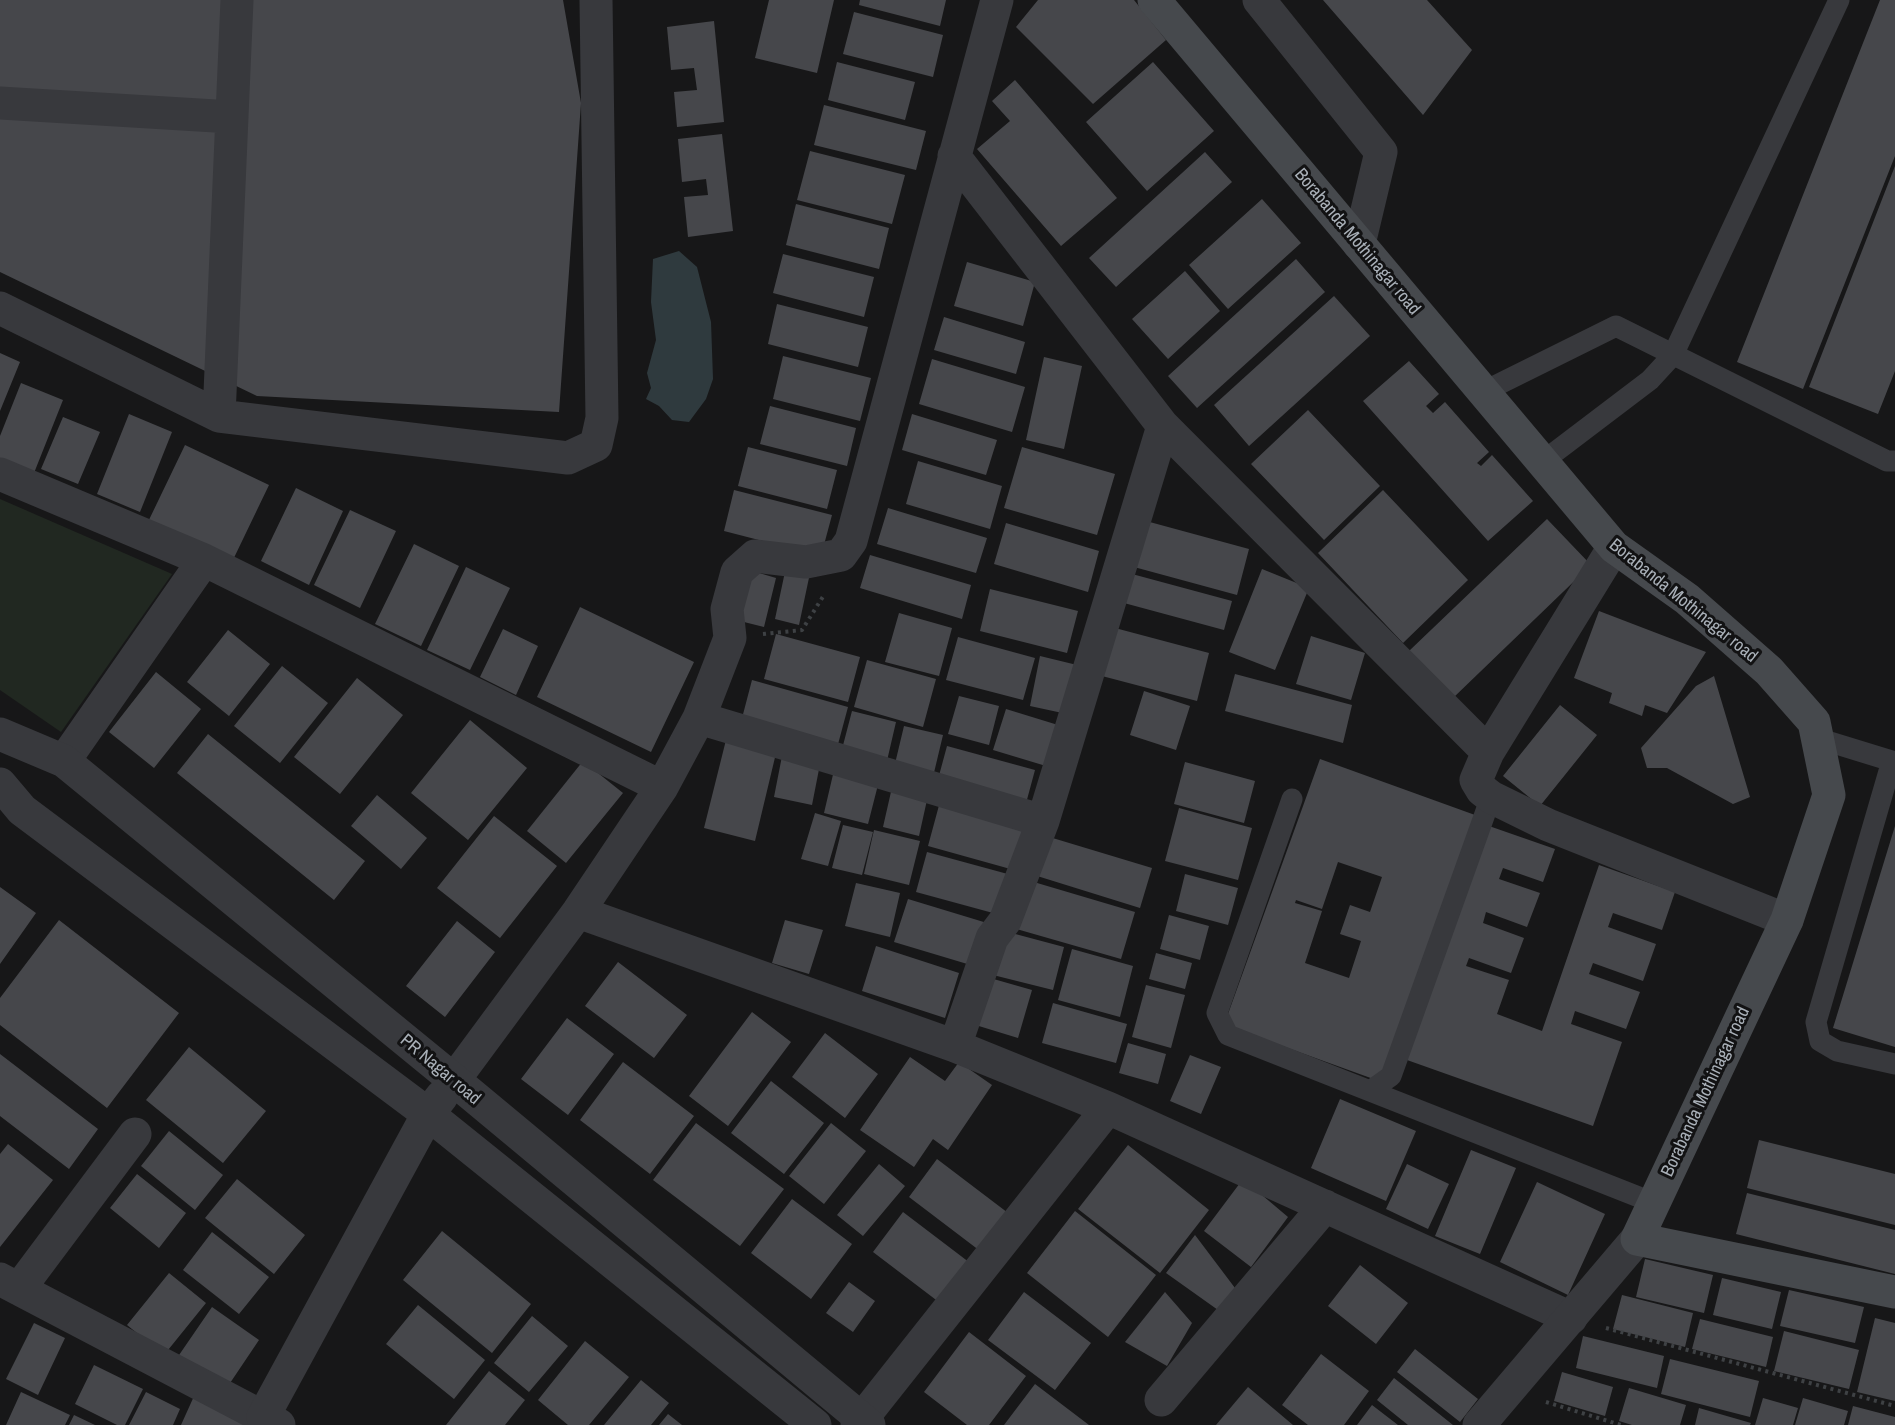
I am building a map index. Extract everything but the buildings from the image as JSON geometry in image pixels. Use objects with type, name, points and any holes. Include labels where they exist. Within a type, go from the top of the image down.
[{"type":"main road","name":"Borabanda Mothinagar road","points":[[1154,0],[1614,547],[1687,599],[1769,671],[1814,722],[1829,795],[1787,920],[1637,1239]]},
{"type":"main road","points":[[1637,1239],[1895,1292]]},
{"type":"street","points":[[219,416],[237,0]]},
{"type":"street","points":[[0,308],[219,416],[568,458],[596,445],[602,418],[596,0]]},
{"type":"street","points":[[135,1134],[9,1284],[267,1422],[428,1114],[578,912],[663,787],[699,718],[730,638],[727,609],[737,572],[755,556],[806,562],[841,555],[851,541],[996,0]]},
{"type":"street","points":[[1259,0],[1382,152],[1359,244]]},
{"type":"street","points":[[0,103],[232,117]]},
{"type":"street","points":[[954,156],[1163,426],[1488,752]]},
{"type":"street","points":[[955,1046],[992,938],[1005,921],[1042,821],[1163,426]]},
{"type":"street","points":[[0,474],[204,560],[663,787]]},
{"type":"street","points":[[1614,547],[1488,752],[1476,780],[1482,790],[1491,797],[1548,825],[1787,920]]},
{"type":"street","points":[[64,761],[204,560]]},
{"type":"street","points":[[699,718],[1042,821]]},
{"type":"street","name":"PR Nagar road","points":[[0,734],[64,761],[454,1080],[862,1423]]},
{"type":"street","points":[[0,784],[22,810],[428,1114],[815,1425]]},
{"type":"street","points":[[578,912],[955,1046],[1108,1108],[1570,1318]]},
{"type":"street","points":[[862,1423],[1108,1108]]},
{"type":"street","points":[[1161,1400],[1325,1206]]},
{"type":"street","name":"Borabanda Mothinagar road","points":[[1479,1425],[1637,1239]]},
{"type":"lane","points":[[1542,462],[1650,380],[1673,355],[1839,0]]},
{"type":"lane","points":[[1483,392],[1616,326],[1887,462],[1895,460]]},
{"type":"lane","points":[[1817,738],[1894,762],[1816,1022],[1820,1041],[1837,1051],[1895,1064]]},
{"type":"lane","points":[[1370,1091],[1391,1076],[1491,797]]},
{"type":"lane","points":[[1292,799],[1217,1013],[1228,1035],[1654,1203]]},
{"type":"path","points":[[730,638],[802,630],[836,576],[841,555]]},
{"type":"path","points":[[1570,1318],[1895,1406]]},
{"type":"path","points":[[1508,1391],[1621,1425]]},
{"type":"shaded area","points":[[679,251],[697,267],[711,322],[713,379],[706,399],[689,422],[672,420],[659,406],[646,399],[651,388],[647,373],[656,340],[651,302],[653,259]]},
{"type":"shaded area","points":[[0,499],[172,574],[61,732],[0,690]]}]
